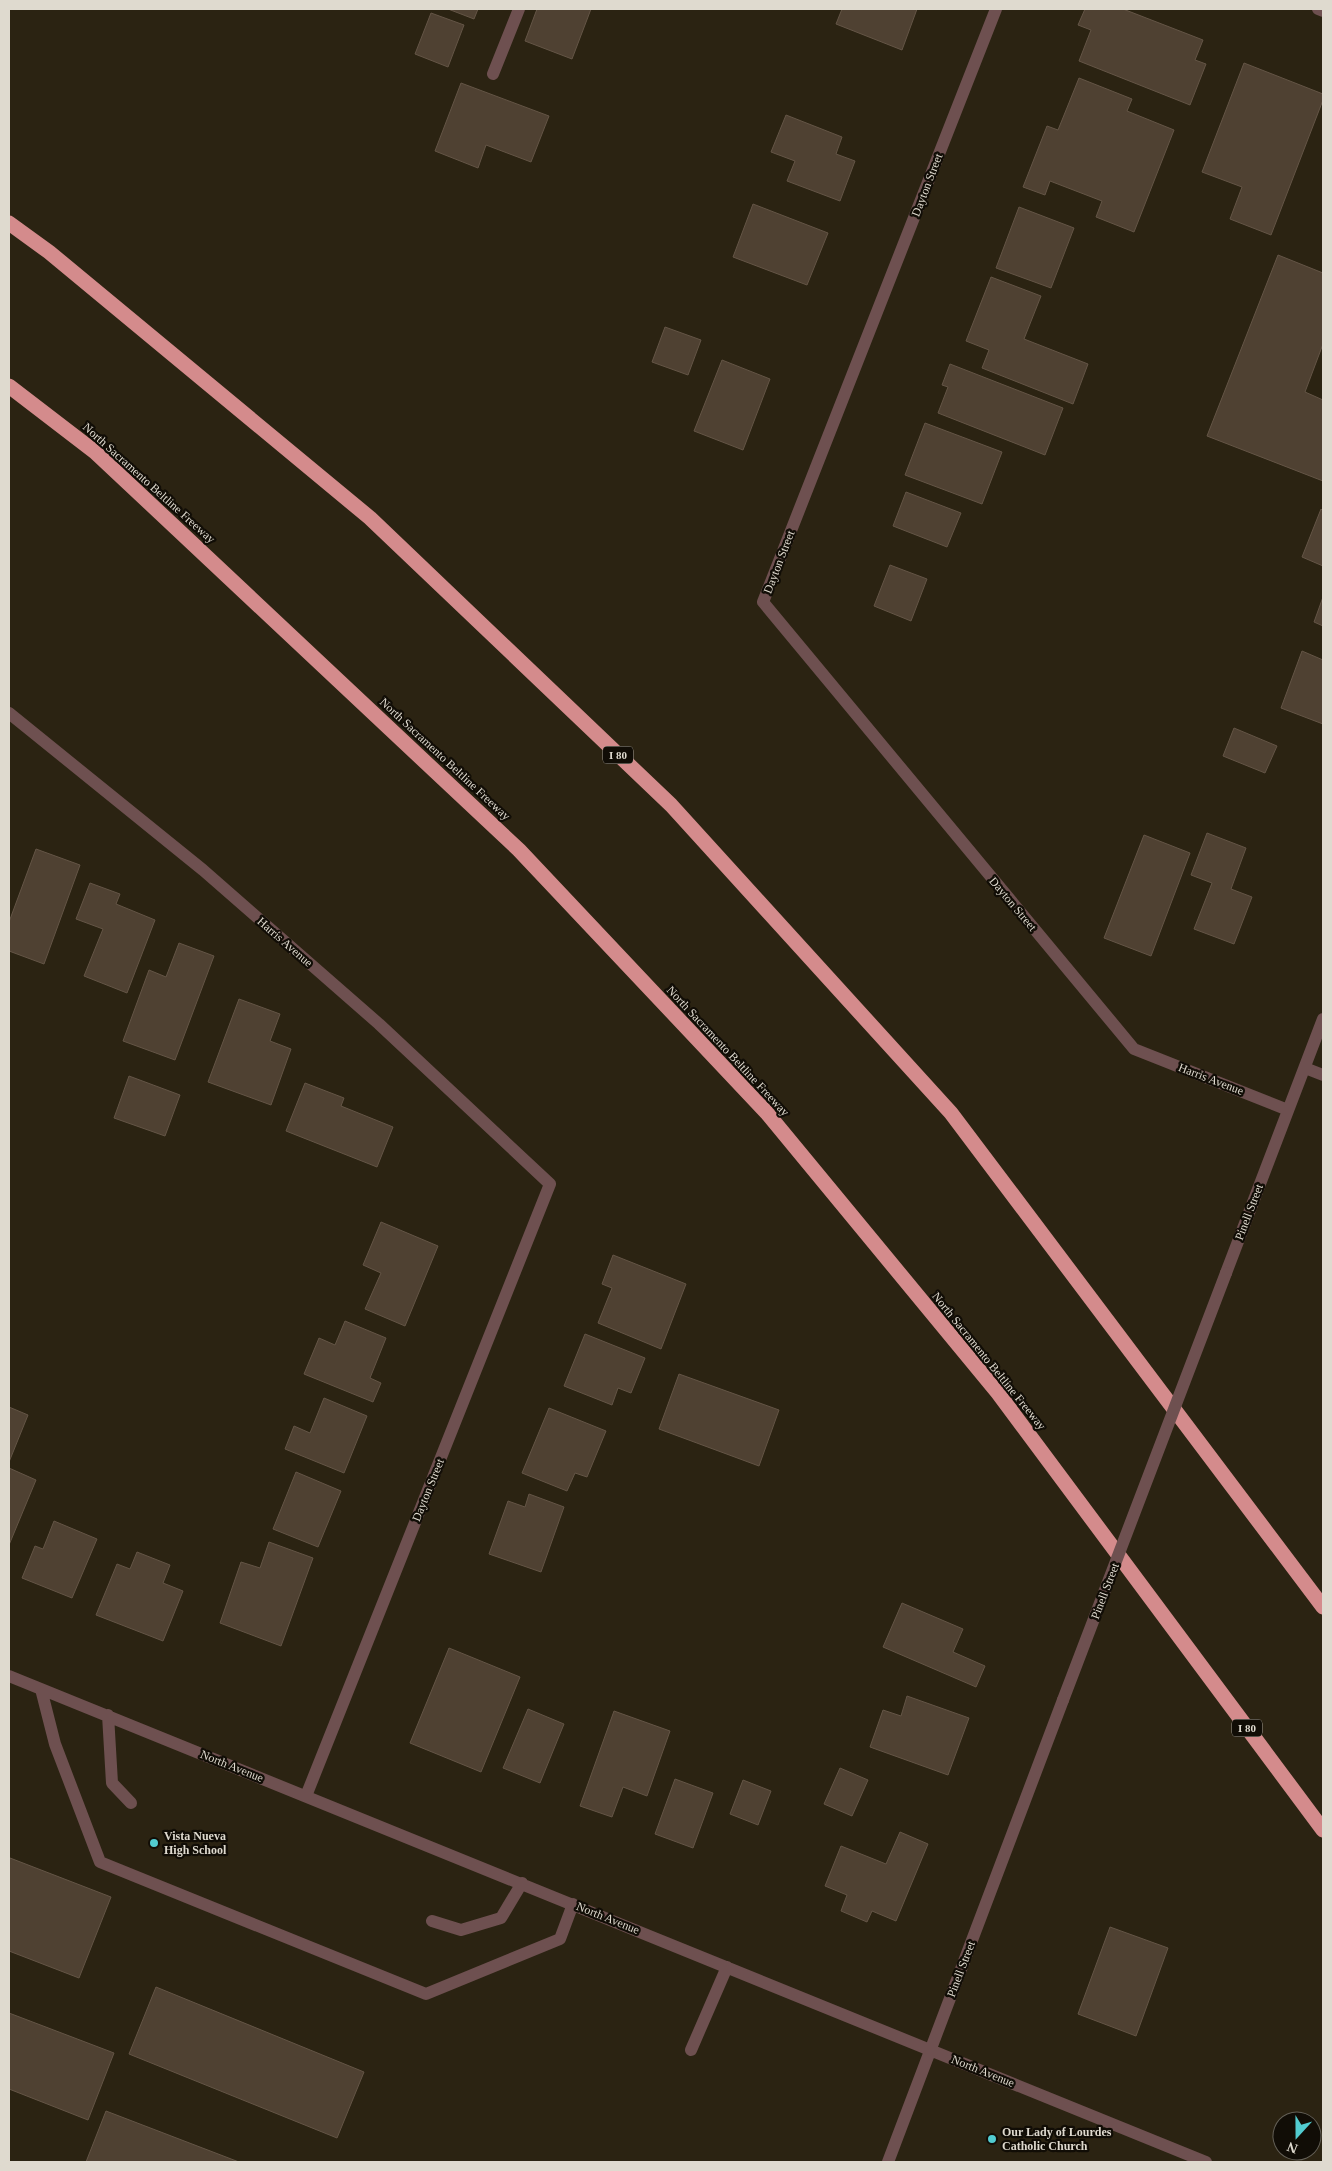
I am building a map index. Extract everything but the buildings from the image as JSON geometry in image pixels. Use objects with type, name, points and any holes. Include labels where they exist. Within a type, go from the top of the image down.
[{"type":"highway","points":[[9,216],[49,252]]},
{"type":"highway","name":"I 80","points":[[9,223],[49,252],[370,518],[671,805],[950,1114],[1323,1607]]},
{"type":"highway","name":"North Sacramento Beltline Freeway","points":[[9,386],[95,452],[520,850],[767,1113],[998,1392],[1323,1830]]},
{"type":"street","points":[[493,74],[519,9]]},
{"type":"street","name":"Dayton Street","points":[[996,9],[763,602],[1134,1049]]},
{"type":"street","points":[[1318,9],[1323,11]]},
{"type":"street","name":"Harris Avenue","points":[[9,713],[218,883],[379,1024],[550,1184]]},
{"type":"street","name":"Pinell Street","points":[[888,2162],[1323,1020]]},
{"type":"street","name":"Harris Avenue","points":[[1134,1049],[1288,1110]]},
{"type":"street","points":[[1304,1068],[1323,1075]]},
{"type":"street","name":"Dayton Street","points":[[306,1796],[550,1184]]},
{"type":"street","name":"North Avenue","points":[[9,1676],[1206,2162]]},
{"type":"street","points":[[41,1688],[55,1744],[100,1862],[426,1994],[560,1939],[573,1904]]},
{"type":"street","points":[[108,1715],[112,1784],[131,1803]]},
{"type":"street","points":[[432,1921],[461,1930],[501,1918],[522,1883]]},
{"type":"street","points":[[691,2050],[727,1967]]},
{"type":"place","name":"Vista Nueva High School","points":[[154,1843]]},
{"type":"place","name":"Our Lady of Lourdes Catholic Church","points":[[992,2139]]}]
